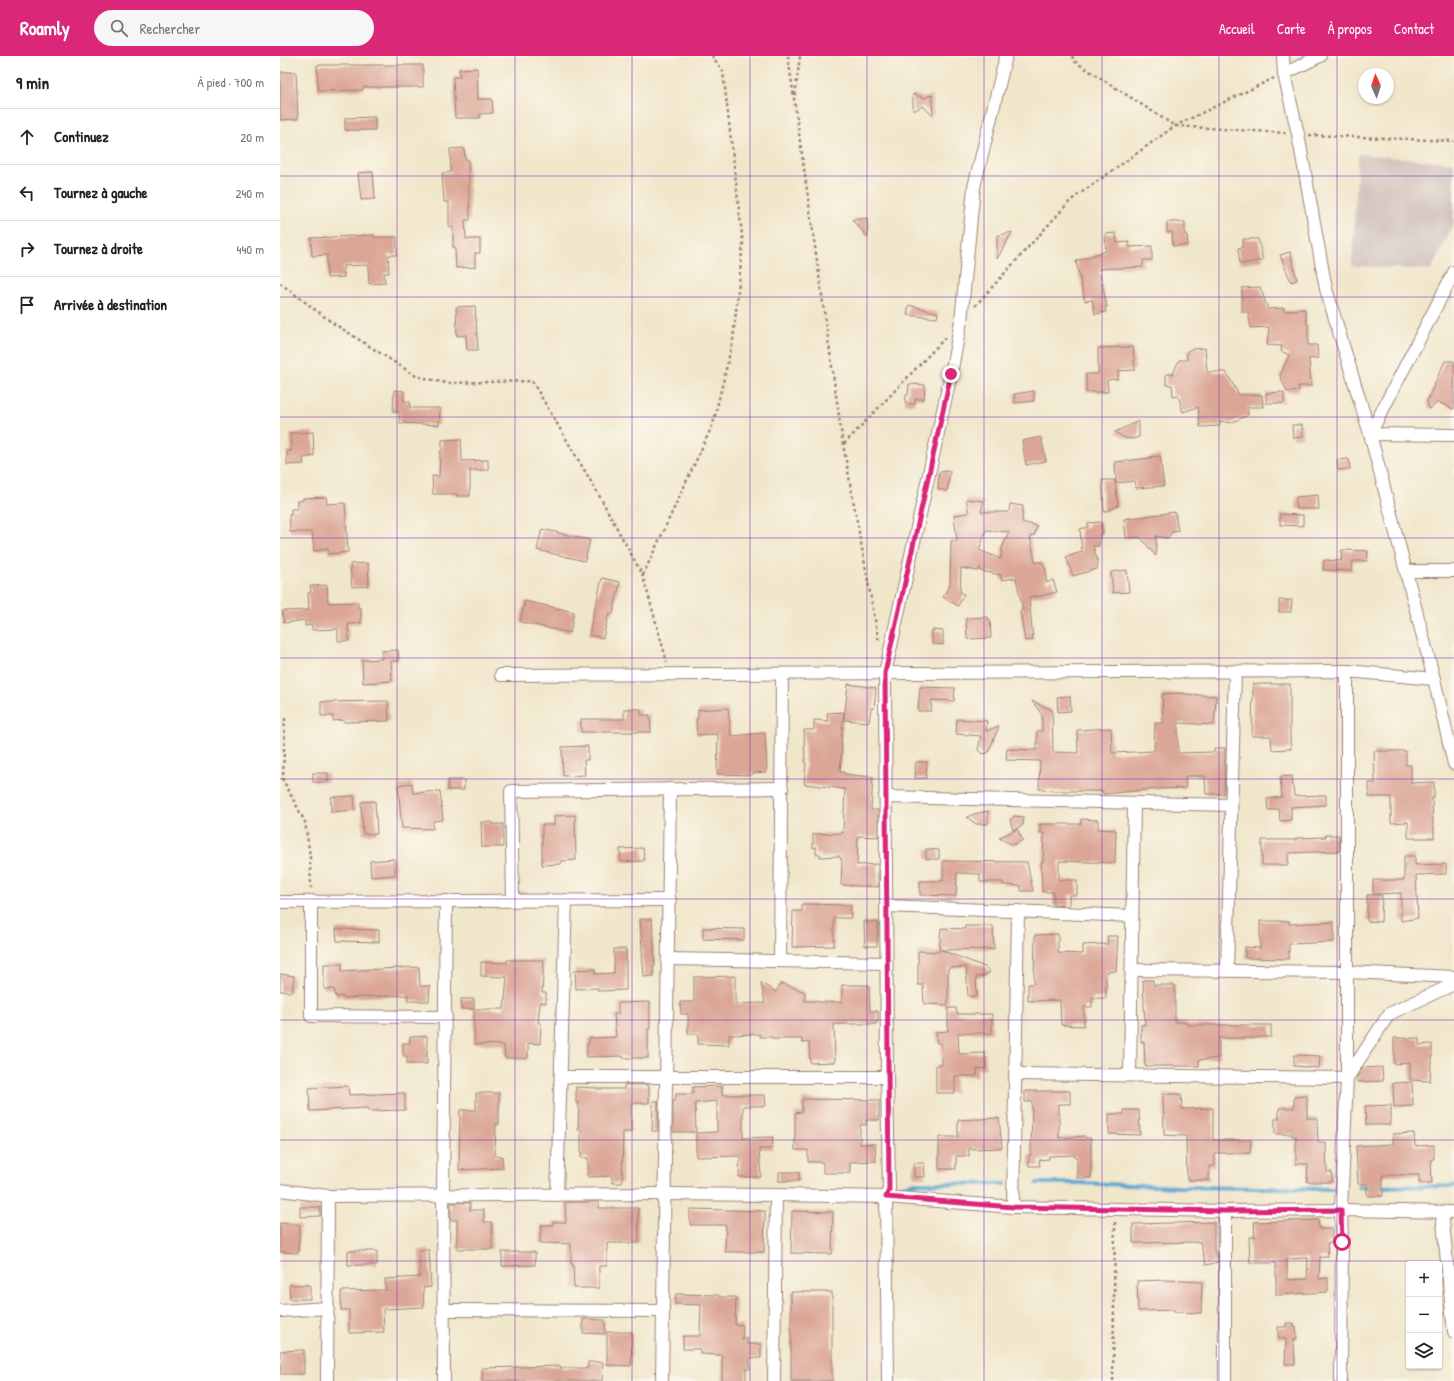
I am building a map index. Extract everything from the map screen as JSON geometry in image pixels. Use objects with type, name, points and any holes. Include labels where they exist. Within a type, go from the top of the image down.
[{"type":"street","points":[[888,1381],[886,1197],[889,1190],[886,963],[885,673],[951,374],[961,321],[974,187],[1006,56]]},
{"type":"street","points":[[1283,56],[1284,74],[1298,134],[1326,289],[1370,434],[1434,679],[1454,764]]},
{"type":"street","points":[[1284,74],[1320,56]]},
{"type":"street","points":[[1370,434],[1454,272]]},
{"type":"street","points":[[1370,434],[1454,434]]},
{"type":"street","points":[[1406,571],[1454,571]]},
{"type":"street","points":[[1227,970],[1235,671]]},
{"type":"street","points":[[501,675],[1347,671],[1434,679]]},
{"type":"street","points":[[1341,1381],[1341,1210],[1347,1078],[1348,972],[1347,671]]},
{"type":"street","points":[[780,961],[782,674]]},
{"type":"street","points":[[512,900],[512,791],[782,788]]},
{"type":"street","points":[[662,1381],[670,900],[670,789]]},
{"type":"street","points":[[885,797],[1231,805]]},
{"type":"street","points":[[1130,1075],[1134,803]]},
{"type":"street","points":[[557,1195],[566,900]]},
{"type":"street","points":[[280,902],[670,900]]},
{"type":"street","points":[[444,1381],[443,1194],[446,901]]},
{"type":"street","points":[[311,902],[311,1016],[446,1017]]},
{"type":"street","points":[[886,906],[1132,916]]},
{"type":"street","points":[[1013,1207],[1018,911]]},
{"type":"street","points":[[668,959],[886,963]]},
{"type":"street","points":[[1131,970],[1348,972],[1454,977]]},
{"type":"street","points":[[1347,1078],[1389,1014],[1454,984]]},
{"type":"street","points":[[1015,1074],[1347,1078]]},
{"type":"street","points":[[561,1077],[887,1077]]},
{"type":"street","points":[[280,1190],[328,1196],[443,1194],[776,1195],[886,1197],[1013,1207],[1225,1211],[1341,1210],[1448,1212],[1454,1332]]},
{"type":"street","points":[[774,1381],[776,1195]]},
{"type":"street","points":[[327,1381],[328,1196]]},
{"type":"street","points":[[1225,1211],[1225,1381]]},
{"type":"street","points":[[280,1310],[328,1308]]},
{"type":"street","points":[[444,1310],[663,1311]]},
{"type":"path","points":[[643,576],[713,424],[733,340],[743,243],[723,71],[712,56]]},
{"type":"path","points":[[788,56],[843,444],[879,643]]},
{"type":"path","points":[[794,100],[800,56]]},
{"type":"path","points":[[1072,56],[1074,61],[1175,126],[1298,134],[1454,141]]},
{"type":"path","points":[[961,321],[1071,200],[1175,126],[1284,74]]},
{"type":"path","points":[[280,283],[330,321],[416,376],[446,383],[532,381],[600,497],[643,576],[667,662]]},
{"type":"path","points":[[843,444],[945,338]]},
{"type":"path","points":[[285,718],[283,780],[305,822],[310,856],[312,888]]},
{"type":"path","points":[[1112,1381],[1116,1208]]},
{"type":"shaded area","points":[[1358,154],[1454,163],[1454,223],[1431,270],[1352,266]]},
{"type":"building","points":[[317,65],[423,65],[423,87],[363,87],[363,90],[318,91]]},
{"type":"building","points":[[477,68],[478,99],[492,99],[493,113],[480,114],[480,118],[455,118],[453,77],[460,77],[459,69]]},
{"type":"building","points":[[280,72],[296,72],[298,119],[280,120]]},
{"type":"building","points":[[913,94],[924,98],[932,95],[932,100],[934,101],[932,102],[933,116],[923,106],[913,111]]},
{"type":"building","points":[[375,117],[375,130],[345,130],[345,118]]},
{"type":"building","points":[[464,148],[465,159],[468,159],[470,220],[465,220],[466,239],[480,239],[480,253],[475,253],[475,267],[456,268],[455,247],[453,247],[453,227],[449,227],[449,202],[444,202],[442,173],[451,172],[450,149]]},
{"type":"building","points":[[373,172],[375,199],[361,200],[358,173]]},
{"type":"building","points":[[867,218],[868,237],[852,220]]},
{"type":"building","points":[[1167,222],[1185,222],[1185,235],[1187,235],[1188,245],[1173,246],[1172,232],[1167,232]]},
{"type":"building","points":[[1012,232],[997,259],[997,236]]},
{"type":"building","points":[[1116,233],[1117,243],[1129,242],[1129,247],[1152,246],[1152,260],[1143,260],[1143,267],[1099,269],[1107,307],[1105,307],[1106,312],[1095,314],[1092,300],[1085,301],[1076,261],[1106,251],[1105,234]]},
{"type":"building","points":[[374,235],[374,237],[397,237],[397,255],[388,255],[389,273],[384,273],[385,283],[369,284],[368,265],[343,266],[344,277],[327,278],[327,255],[312,256],[311,238]]},
{"type":"building","points":[[1243,239],[1258,239],[1263,260],[1240,264],[1238,248],[1243,247]]},
{"type":"building","points":[[1290,252],[1297,280],[1291,282],[1280,255]]},
{"type":"building","points":[[1260,287],[1268,309],[1284,308],[1284,311],[1305,309],[1308,325],[1308,345],[1317,345],[1318,358],[1309,359],[1311,386],[1298,386],[1299,391],[1287,392],[1280,376],[1289,355],[1281,351],[1282,346],[1267,345],[1269,327],[1251,328],[1248,312],[1242,312],[1242,288]]},
{"type":"building","points":[[909,305],[938,313],[937,318],[907,315]]},
{"type":"building","points":[[475,306],[478,350],[467,350],[466,335],[457,336],[456,307]]},
{"type":"building","points":[[1133,347],[1135,370],[1118,371],[1118,379],[1107,380],[1108,392],[1086,392],[1086,374],[1098,374],[1098,348]]},
{"type":"building","points":[[1205,348],[1207,372],[1226,372],[1239,395],[1262,395],[1263,407],[1248,407],[1248,415],[1231,423],[1220,421],[1220,426],[1200,427],[1198,407],[1183,412],[1178,395],[1173,396],[1172,385],[1166,385],[1166,374],[1173,374],[1179,360],[1187,360],[1187,351]]},
{"type":"building","points":[[1445,361],[1454,361],[1454,409],[1438,402],[1429,410],[1427,401]]},
{"type":"building","points":[[909,384],[925,385],[924,399],[915,399],[915,404],[905,404]]},
{"type":"building","points":[[394,390],[404,391],[404,401],[410,402],[410,408],[440,408],[439,425],[400,423],[399,412],[393,412]]},
{"type":"building","points":[[1034,391],[1034,401],[1015,403],[1014,394]]},
{"type":"building","points":[[1284,392],[1284,403],[1266,403],[1266,393]]},
{"type":"building","points":[[1139,421],[1139,437],[1133,439],[1125,438],[1115,432]]},
{"type":"building","points":[[1292,425],[1302,425],[1303,437],[1293,438]]},
{"type":"building","points":[[313,432],[314,456],[303,458],[304,464],[287,465],[287,451],[291,451],[290,433]]},
{"type":"building","points":[[1041,437],[1046,461],[1026,465],[1022,441]]},
{"type":"building","points":[[461,439],[462,461],[488,460],[488,470],[470,470],[470,496],[457,496],[457,494],[433,494],[432,476],[439,476],[442,440]]},
{"type":"building","points":[[1160,456],[1164,486],[1136,488],[1135,481],[1116,483],[1115,462]]},
{"type":"building","points":[[1349,459],[1350,469],[1338,470],[1337,460]]},
{"type":"building","points":[[950,471],[947,491],[938,489],[939,472]]},
{"type":"building","points":[[1102,480],[1115,480],[1118,506],[1104,512]]},
{"type":"building","points":[[1318,495],[1319,509],[1296,509],[1296,497]]},
{"type":"building","points":[[326,497],[327,504],[345,503],[348,552],[329,554],[328,549],[314,551],[312,532],[290,532],[289,515],[291,515],[291,509],[297,509],[297,501],[303,500],[303,498]]},
{"type":"building","points":[[966,499],[984,501],[981,512],[1009,512],[1010,504],[1023,506],[1022,522],[1037,526],[1034,536],[1030,536],[1035,562],[1042,562],[1046,570],[1046,583],[1053,580],[1057,592],[1029,597],[1033,640],[1025,641],[1020,610],[1023,610],[1016,578],[1001,580],[1001,575],[980,571],[980,567],[978,571],[961,568],[960,592],[964,594],[958,606],[943,597],[950,585],[951,541],[957,541],[954,515],[969,513]],"holes":[[[986,530],[1009,532],[1002,548],[1001,559],[979,550]]]},
{"type":"building","points":[[1175,512],[1178,531],[1172,532],[1168,538],[1156,536],[1156,556],[1140,537],[1126,538],[1124,519]]},
{"type":"building","points":[[1280,514],[1303,515],[1303,526],[1280,525]]},
{"type":"building","points":[[1101,522],[1103,534],[1100,534],[1099,546],[1093,546],[1098,563],[1097,569],[1073,576],[1066,557],[1082,552],[1080,529],[1088,527],[1088,523]]},
{"type":"building","points":[[542,529],[590,540],[585,561],[537,550]]},
{"type":"building","points":[[1342,550],[1368,551],[1367,561],[1353,561],[1352,571],[1323,570],[1324,560],[1341,561]]},
{"type":"building","points":[[368,563],[369,586],[352,587],[350,564]]},
{"type":"building","points":[[1127,570],[1129,592],[1113,593],[1111,572]]},
{"type":"building","points":[[602,578],[620,582],[613,614],[609,613],[603,638],[589,635]]},
{"type":"building","points":[[327,585],[328,603],[358,602],[358,608],[361,608],[361,623],[348,624],[349,641],[338,641],[338,629],[312,630],[312,625],[305,626],[305,620],[284,623],[282,611],[309,610],[308,593],[311,592],[310,586]]},
{"type":"building","points":[[1279,600],[1292,600],[1291,612],[1279,612]]},
{"type":"building","points":[[525,601],[574,612],[570,633],[520,622]]},
{"type":"building","points":[[988,617],[988,619],[990,619],[991,638],[967,639],[966,618]]},
{"type":"building","points":[[932,630],[943,631],[943,645],[932,644]]},
{"type":"building","points":[[398,650],[399,661],[391,661],[392,681],[363,683],[362,660],[382,659],[382,651]]},
{"type":"building","points":[[848,684],[876,688],[874,709],[871,708],[869,722],[844,720]]},
{"type":"building","points":[[1253,684],[1290,684],[1291,749],[1272,750],[1271,736],[1252,736]]},
{"type":"building","points":[[920,687],[955,688],[954,701],[932,700],[931,711],[918,711]]},
{"type":"building","points":[[1184,693],[1216,696],[1214,725],[1178,723],[1178,753],[1214,752],[1214,748],[1225,748],[1224,794],[1206,794],[1205,776],[1185,776],[1186,788],[1155,789],[1103,794],[1103,791],[1053,791],[1039,789],[1040,761],[1006,760],[1007,749],[1037,750],[1037,731],[1042,731],[1042,715],[1032,701],[1052,710],[1053,752],[1078,753],[1077,730],[1111,728],[1112,753],[1154,751],[1155,723],[1163,723],[1162,694]]},
{"type":"building","points":[[1070,696],[1071,711],[1058,712],[1057,697]]},
{"type":"building","points":[[388,701],[389,721],[344,722],[343,720],[333,721],[333,716],[321,716],[321,702]]},
{"type":"building","points":[[728,708],[731,736],[765,733],[767,772],[752,773],[752,775],[717,774],[718,734],[697,735],[696,719],[698,718],[698,710]]},
{"type":"building","points":[[624,709],[641,709],[641,715],[650,715],[651,732],[581,732],[581,719],[624,719]]},
{"type":"building","points":[[844,712],[840,772],[844,772],[844,774],[873,777],[871,810],[878,810],[878,837],[858,836],[857,865],[878,864],[878,887],[841,885],[842,859],[840,859],[840,856],[820,857],[820,854],[816,854],[816,847],[813,848],[813,834],[843,833],[845,789],[804,784],[806,764],[804,730],[814,730],[814,720],[828,721],[827,713]]},
{"type":"building","points":[[957,719],[987,721],[986,731],[999,726],[988,753],[982,754],[978,750],[981,736],[956,734]]},
{"type":"building","points":[[588,746],[588,760],[584,760],[585,775],[563,776],[562,747]]},
{"type":"building","points":[[1374,751],[1406,751],[1406,765],[1411,765],[1411,783],[1434,782],[1434,798],[1432,798],[1434,838],[1408,838],[1408,822],[1391,823],[1391,797],[1369,797],[1369,783],[1375,783]]},
{"type":"building","points":[[916,762],[927,762],[926,778],[915,778]]},
{"type":"building","points":[[313,773],[328,773],[328,782],[313,782]]},
{"type":"building","points":[[1292,776],[1294,796],[1326,795],[1326,805],[1291,807],[1291,820],[1280,821],[1279,809],[1268,810],[1267,799],[1282,797],[1280,777]]},
{"type":"building","points":[[448,780],[464,780],[464,790],[448,790]]},
{"type":"building","points":[[412,783],[413,793],[440,791],[443,820],[433,821],[433,829],[402,828],[398,785]]},
{"type":"building","points":[[354,796],[355,810],[331,812],[331,797]]},
{"type":"building","points":[[375,801],[377,834],[363,834],[361,802]]},
{"type":"building","points":[[988,811],[988,824],[976,824],[967,817],[974,814]]},
{"type":"building","points":[[575,815],[576,860],[561,861],[561,864],[542,865],[542,825],[554,825],[554,816]]},
{"type":"building","points":[[1014,816],[1024,817],[1023,825],[1013,830],[1010,820]]},
{"type":"building","points":[[1081,819],[1098,820],[1098,829],[1116,830],[1115,863],[1059,861],[1059,880],[1077,880],[1077,895],[1069,895],[1069,906],[1053,905],[1053,892],[1042,892],[1041,862],[1043,862],[1044,833],[1040,833],[1040,824],[1081,824]]},
{"type":"building","points":[[481,822],[503,824],[503,847],[482,847]]},
{"type":"building","points":[[1017,829],[1023,840],[1013,845],[999,838]]},
{"type":"building","points":[[1325,835],[1339,835],[1340,851],[1288,853],[1288,865],[1262,865],[1262,840],[1296,840],[1296,838],[1326,837]]},
{"type":"building","points":[[643,848],[644,861],[621,862],[620,849]]},
{"type":"building","points":[[926,849],[939,850],[939,859],[926,859]]},
{"type":"building","points":[[1404,856],[1415,856],[1415,865],[1446,864],[1446,874],[1416,875],[1418,918],[1401,921],[1401,893],[1373,894],[1373,880],[1404,880]]},
{"type":"building","points":[[395,859],[395,875],[371,877],[370,861]]},
{"type":"building","points":[[943,861],[1027,862],[1033,891],[1021,891],[1021,886],[1003,885],[1003,882],[980,882],[980,874],[957,873],[956,896],[920,895],[920,881],[943,881]]},
{"type":"building","points":[[1367,895],[1382,895],[1381,922],[1367,921]]},
{"type":"building","points":[[802,904],[850,905],[851,918],[834,918],[834,946],[792,947],[793,911],[802,911]]},
{"type":"building","points":[[640,919],[652,919],[655,965],[653,966],[654,976],[644,977]]},
{"type":"building","points":[[1260,921],[1289,921],[1289,924],[1334,922],[1334,942],[1289,944],[1289,959],[1245,958],[1245,947],[1260,948]]},
{"type":"building","points":[[864,922],[878,922],[877,946],[865,946]]},
{"type":"building","points":[[965,926],[993,926],[994,949],[941,950],[985,967],[990,972],[984,976],[976,977],[977,996],[968,996],[966,967],[948,968],[948,1005],[924,1004],[923,985],[918,985],[918,951],[939,952],[941,928],[965,929]]},
{"type":"building","points":[[703,928],[744,929],[744,940],[703,939]]},
{"type":"building","points":[[336,929],[379,930],[379,942],[337,941]]},
{"type":"building","points":[[1058,934],[1058,953],[1083,954],[1083,945],[1108,944],[1107,936],[1118,936],[1116,971],[1106,972],[1106,998],[1092,998],[1092,1007],[1084,1007],[1084,1026],[1061,1025],[1060,1000],[1028,1001],[1028,984],[1034,984],[1035,935]]},
{"type":"building","points":[[614,949],[626,949],[626,990],[598,991],[598,988],[576,989],[575,970],[595,969],[595,974],[614,973]]},
{"type":"building","points":[[507,960],[544,960],[542,993],[546,993],[546,1003],[540,1002],[538,1023],[541,1023],[540,1044],[528,1043],[528,1058],[505,1058],[504,1045],[474,1044],[474,1009],[504,1009],[507,977],[481,976],[481,962],[507,963]]},
{"type":"building","points":[[324,964],[342,964],[342,971],[419,967],[420,986],[430,986],[429,1001],[407,1001],[408,995],[336,997],[334,989],[324,989]]},
{"type":"building","points":[[280,974],[294,976],[292,992],[280,991]]},
{"type":"building","points":[[735,976],[735,1004],[765,1003],[761,983],[776,992],[781,983],[805,992],[805,1001],[818,1002],[842,1002],[842,985],[869,985],[870,1011],[878,1011],[878,1022],[876,1022],[876,1024],[834,1024],[835,1062],[810,1063],[809,1042],[802,1043],[802,1039],[772,1039],[772,1037],[760,1037],[760,1034],[729,1035],[729,1045],[698,1044],[698,1034],[688,1034],[688,1014],[681,1014],[680,1002],[694,1002],[694,977]]},
{"type":"building","points":[[1143,980],[1153,980],[1153,985],[1175,985],[1175,1022],[1187,1022],[1187,1025],[1271,1025],[1271,1037],[1219,1038],[1219,1058],[1199,1060],[1199,1066],[1145,1066],[1144,1042],[1141,1042],[1141,1025],[1145,1025]]},
{"type":"building","points":[[461,999],[474,999],[474,1009],[461,1009]]},
{"type":"building","points":[[650,1002],[648,1058],[623,1058],[623,1056],[587,1057],[587,1044],[589,1044],[589,1038],[616,1037],[614,1014],[618,1014],[618,1003]]},
{"type":"building","points":[[948,1008],[956,1008],[957,1014],[992,1014],[992,1033],[958,1033],[959,1054],[985,1053],[986,1068],[977,1069],[977,1076],[955,1076],[955,1093],[936,1093],[936,1065],[942,1065],[941,1043],[937,1043],[936,1032],[948,1031]]},
{"type":"building","points":[[427,1036],[427,1064],[407,1064],[407,1056],[403,1056],[403,1043],[410,1043],[410,1037]]},
{"type":"building","points":[[1394,1038],[1419,1038],[1419,1045],[1432,1044],[1430,1081],[1410,1080],[1410,1063],[1394,1064]]},
{"type":"building","points":[[1294,1055],[1320,1056],[1319,1068],[1294,1066]]},
{"type":"building","points":[[1382,1067],[1383,1081],[1357,1082],[1357,1077],[1363,1068]]},
{"type":"building","points":[[1412,1082],[1413,1106],[1394,1107],[1393,1083]]},
{"type":"building","points":[[624,1085],[649,1085],[649,1103],[631,1103],[631,1132],[623,1132],[622,1183],[612,1183],[612,1176],[588,1177],[588,1158],[581,1158],[581,1130],[578,1130],[579,1103],[576,1103],[576,1087],[624,1089]]},
{"type":"building","points":[[348,1086],[349,1095],[405,1093],[405,1110],[368,1111],[368,1108],[310,1111],[309,1088]]},
{"type":"building","points":[[722,1086],[722,1095],[765,1095],[766,1106],[743,1106],[743,1138],[773,1137],[772,1149],[759,1149],[761,1177],[739,1177],[740,1157],[738,1156],[696,1157],[696,1133],[717,1132],[717,1101],[695,1103],[696,1132],[673,1132],[673,1101],[675,1101],[676,1094],[693,1094],[693,1087]]},
{"type":"building","points":[[1025,1091],[1070,1091],[1070,1104],[1059,1104],[1059,1138],[1085,1136],[1085,1138],[1091,1138],[1091,1178],[1077,1178],[1077,1157],[1075,1157],[1075,1155],[1049,1156],[1049,1159],[1039,1160],[1040,1166],[1029,1166],[1029,1155],[1031,1155],[1032,1102],[1025,1102]]},
{"type":"building","points":[[476,1093],[499,1093],[499,1124],[496,1124],[495,1156],[502,1156],[503,1168],[459,1170],[460,1110],[476,1110]]},
{"type":"building","points":[[1163,1094],[1181,1094],[1182,1109],[1213,1108],[1213,1140],[1251,1140],[1250,1153],[1215,1153],[1215,1166],[1209,1166],[1209,1180],[1187,1180],[1186,1136],[1164,1135]]},
{"type":"building","points":[[1307,1096],[1307,1118],[1317,1118],[1318,1142],[1326,1142],[1327,1172],[1332,1172],[1332,1182],[1307,1182],[1308,1164],[1296,1164],[1296,1136],[1292,1136],[1292,1134],[1275,1134],[1275,1119],[1279,1119],[1279,1108],[1294,1108],[1294,1097]]},
{"type":"building","points":[[802,1099],[879,1100],[879,1120],[866,1120],[866,1125],[860,1125],[860,1144],[875,1144],[876,1161],[850,1162],[850,1173],[823,1173],[823,1162],[808,1162],[808,1150],[795,1150],[795,1113],[802,1112]]},
{"type":"building","points":[[653,1101],[658,1101],[658,1131],[652,1131]]},
{"type":"building","points":[[1391,1105],[1391,1125],[1366,1125],[1365,1106]]},
{"type":"building","points":[[1124,1110],[1139,1110],[1140,1135],[1109,1134],[1109,1114],[1124,1114]]},
{"type":"building","points":[[999,1118],[1002,1148],[969,1149],[969,1156],[956,1156],[956,1169],[939,1169],[939,1137],[958,1137],[958,1120]]},
{"type":"building","points":[[1414,1133],[1415,1146],[1434,1145],[1434,1159],[1431,1159],[1432,1183],[1419,1183],[1419,1175],[1383,1175],[1383,1196],[1367,1196],[1367,1184],[1358,1184],[1356,1146],[1393,1144],[1393,1134]]},
{"type":"building","points":[[914,1163],[924,1163],[925,1177],[914,1177]]},
{"type":"building","points":[[779,1172],[799,1172],[799,1181],[779,1181]]},
{"type":"building","points":[[565,1202],[599,1202],[599,1208],[638,1208],[639,1243],[607,1243],[607,1266],[599,1266],[599,1288],[574,1288],[573,1264],[571,1264],[571,1244],[540,1243],[541,1225],[553,1225],[553,1222],[566,1222]]},
{"type":"building","points":[[451,1203],[470,1203],[470,1210],[484,1210],[484,1222],[492,1222],[492,1249],[457,1249],[457,1220],[451,1220]]},
{"type":"building","points":[[300,1207],[320,1207],[320,1216],[300,1217]]},
{"type":"building","points":[[690,1209],[765,1211],[764,1252],[725,1252],[726,1225],[690,1225]]},
{"type":"building","points":[[792,1211],[833,1212],[832,1254],[791,1253]]},
{"type":"building","points":[[1318,1220],[1319,1229],[1332,1229],[1332,1243],[1327,1243],[1328,1257],[1320,1257],[1319,1279],[1328,1278],[1328,1292],[1276,1295],[1276,1263],[1250,1263],[1249,1237],[1255,1237],[1254,1222]],"holes":[[[1308,1258],[1307,1279],[1287,1280],[1287,1259]]]},
{"type":"building","points":[[1214,1222],[1214,1250],[1218,1258],[1218,1262],[1206,1265],[1200,1242],[1133,1243],[1133,1224]]},
{"type":"building","points":[[280,1223],[300,1225],[298,1253],[280,1252]]},
{"type":"building","points":[[419,1250],[429,1250],[431,1287],[423,1288],[424,1307],[383,1309],[384,1332],[349,1333],[349,1310],[341,1310],[341,1291],[386,1290],[385,1279],[420,1277]]},
{"type":"building","points":[[348,1251],[377,1251],[377,1265],[348,1265]]},
{"type":"building","points":[[502,1252],[535,1252],[535,1265],[502,1266]]},
{"type":"building","points":[[1166,1280],[1202,1282],[1201,1313],[1174,1312],[1174,1310],[1138,1311],[1137,1281]]},
{"type":"building","points":[[289,1285],[310,1285],[310,1299],[290,1299]]},
{"type":"building","points":[[791,1292],[832,1292],[832,1381],[791,1381]]},
{"type":"building","points":[[676,1294],[736,1297],[735,1325],[743,1325],[742,1339],[747,1339],[747,1344],[761,1344],[761,1358],[750,1358],[750,1369],[746,1369],[746,1381],[722,1381],[722,1355],[700,1354],[700,1349],[683,1349],[683,1336],[700,1336],[701,1305],[675,1304]]},
{"type":"building","points":[[583,1319],[605,1320],[605,1334],[583,1333]]},
{"type":"building","points":[[1286,1323],[1294,1323],[1294,1327],[1296,1327],[1297,1339],[1294,1339],[1295,1364],[1285,1364],[1286,1339],[1278,1338],[1278,1327],[1286,1327]]},
{"type":"building","points":[[607,1332],[632,1332],[631,1366],[607,1365]]},
{"type":"building","points":[[304,1350],[304,1374],[280,1374],[280,1351]]},
{"type":"building","points":[[588,1362],[603,1362],[602,1381],[482,1381],[482,1368],[561,1366],[561,1368],[588,1368]]},
{"type":"waterway","points":[[890,1189],[916,1183],[1005,1184]]},
{"type":"waterway","points":[[1037,1183],[1080,1183],[1178,1187],[1340,1189]]},
{"type":"waterway","points":[[1378,1187],[1454,1186]]},
{"type":"waterway","points":[[1359,1187],[1372,1187]]},
{"type":"route","points":[[951,374],[885,673],[889,1190],[886,1197],[1013,1207],[1225,1211],[1341,1210],[1342,1242]]}]
